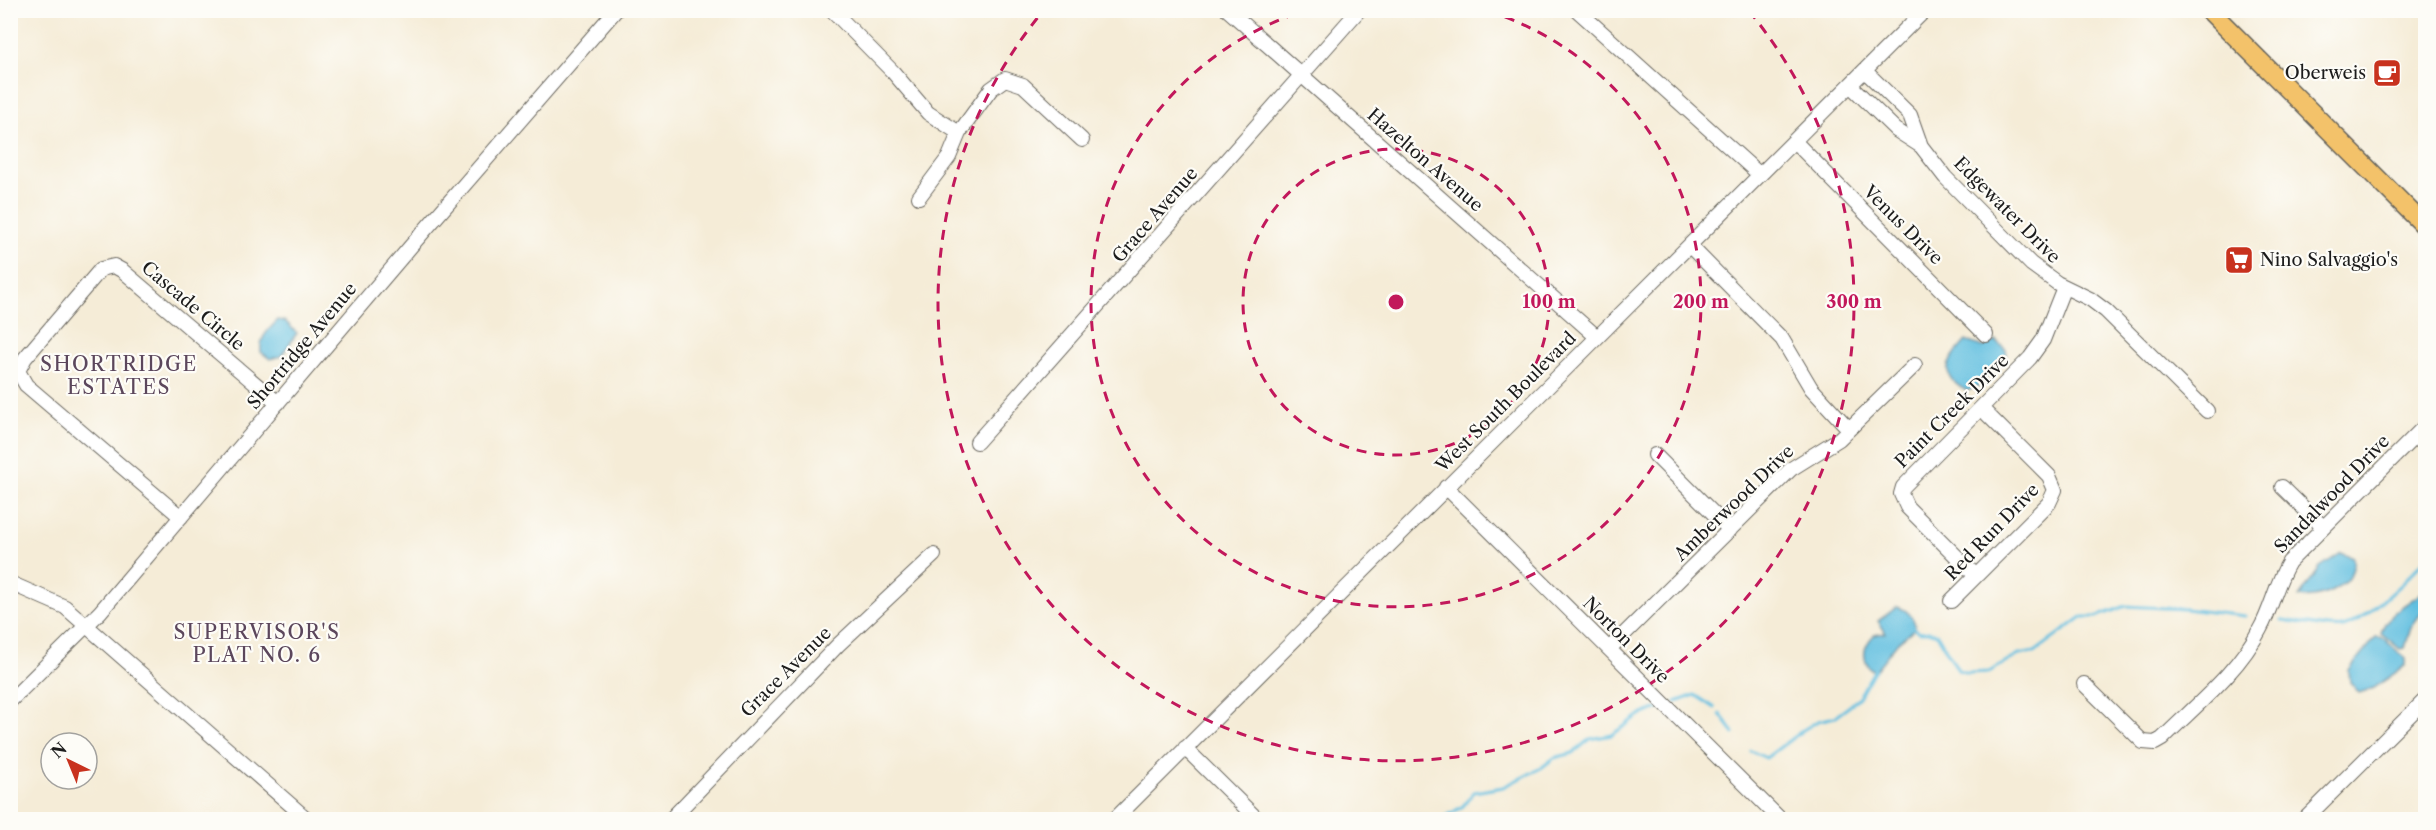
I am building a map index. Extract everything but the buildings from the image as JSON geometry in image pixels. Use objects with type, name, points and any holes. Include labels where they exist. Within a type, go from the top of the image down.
[{"type":"main road","points":[[2209,10],[2426,227]]},
{"type":"street","name":"Shortridge Avenue","points":[[10,701],[88,626],[616,10]]},
{"type":"street","points":[[832,10],[899,78],[928,113],[959,133]]},
{"type":"street","name":"Hazelton Avenue","points":[[1228,10],[1597,337]]},
{"type":"street","name":"Grace Avenue","points":[[977,442],[1359,10]]},
{"type":"street","points":[[1577,10],[1760,175]]},
{"type":"street","name":"West South Boulevard","points":[[1114,819],[1925,10]]},
{"type":"street","name":"Edgewater Drive","points":[[1865,71],[1910,115],[1921,146]]},
{"type":"street","points":[[919,196],[946,162],[959,133],[991,89],[1005,79],[1023,85],[1082,140]]},
{"type":"street","name":"Edgewater Drive","points":[[1850,85],[1896,130],[1921,146],[1946,177],[2031,264],[2064,287],[2090,299],[2106,311],[2207,411]]},
{"type":"street","name":"Venus Drive","points":[[1794,141],[1986,335]]},
{"type":"street","points":[[1690,246],[1782,339],[1811,388],[1849,429]]},
{"type":"street","name":"Cascade Circle","points":[[180,517],[21,379],[20,365],[33,348],[101,269],[114,266],[123,271],[278,403]]},
{"type":"street","name":"Paint Creek Drive","points":[[1976,576],[1906,507],[1901,494],[1907,481],[2038,348],[2064,287]]},
{"type":"street","name":"Amberwood Drive","points":[[1609,649],[1796,465],[1834,442],[1914,365]]},
{"type":"street","name":"Red Run Drive","points":[[1951,601],[2049,503],[2055,490],[2049,476],[1981,408]]},
{"type":"street","name":"Sandalwood Drive","points":[[2085,684],[2139,739],[2151,744],[2159,741],[2237,664],[2261,628],[2283,572],[2296,554],[2426,425]]},
{"type":"street","points":[[1655,455],[1730,530]]},
{"type":"street","name":"Norton Drive","points":[[1446,487],[1781,819]]},
{"type":"street","points":[[2282,487],[2323,527]]},
{"type":"street","name":"Grace Avenue","points":[[670,819],[838,645],[934,555]]},
{"type":"street","points":[[10,583],[57,602],[88,626],[299,817]]},
{"type":"street","points":[[2304,819],[2426,699]]},
{"type":"street","points":[[1185,748],[1258,819]]},
{"type":"water","points":[[278,320],[285,321],[297,333],[281,356],[270,359],[261,352],[261,342]]},
{"type":"water","points":[[1966,341],[1983,347],[1996,341],[2006,350],[2007,355],[1978,386],[1967,391],[1958,385],[1948,373],[1950,361]]},
{"type":"water","points":[[2341,553],[2353,558],[2350,576],[2344,583],[2327,593],[2308,598],[2299,597],[2320,567]]},
{"type":"water","points":[[2425,590],[2425,608],[2411,627],[2405,648],[2400,649],[2381,633],[2384,625],[2393,613]]},
{"type":"water","points":[[1897,607],[1910,614],[1915,628],[1897,643],[1874,672],[1865,659],[1865,649],[1874,635],[1886,633],[1878,621]]},
{"type":"water","points":[[2376,637],[2383,638],[2406,659],[2406,665],[2374,688],[2359,693],[2350,682],[2349,670]]},
{"type":"waterway","points":[[2282,620],[2343,627],[2387,597],[2426,558]]},
{"type":"waterway","points":[[1912,627],[1920,632],[1929,631],[1937,634],[1958,670],[1968,673],[1989,672],[2019,655],[2035,652],[2082,617],[2096,617],[2126,606],[2185,609],[2245,616]]},
{"type":"waterway","points":[[1751,751],[1766,758],[1818,721],[1835,717],[1859,697],[1875,669]]},
{"type":"waterway","points":[[1676,702],[1695,695],[1715,708]]},
{"type":"waterway","points":[[1395,820],[1411,815],[1442,819],[1463,806],[1474,792],[1503,787],[1541,768],[1554,758],[1573,753],[1590,739],[1612,735],[1640,715],[1659,708]]},
{"type":"waterway","points":[[1720,714],[1734,733]]},
{"type":"place","name":"Oberweis","points":[[2387,73]]},
{"type":"place","name":"Nino Salvaggio's","points":[[2239,260]]},
{"type":"district","name":"SHORTRIDGE ESTATES","points":[[119,376]]},
{"type":"district","name":"SUPERVISOR'S PLAT NO. 6","points":[[257,644]]}]
